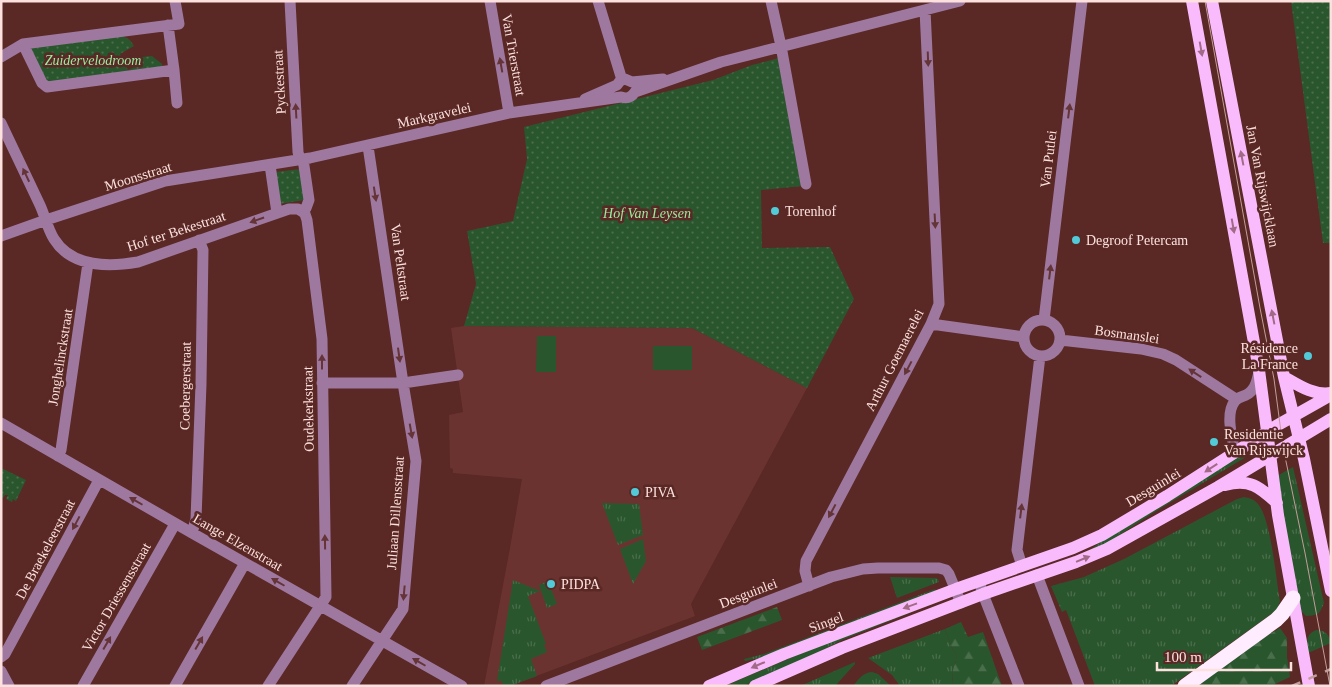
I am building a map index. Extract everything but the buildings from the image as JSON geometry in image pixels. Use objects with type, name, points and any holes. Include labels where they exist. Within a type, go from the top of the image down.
[{"type":"highway","points":[[1185,686],[1276,620],[1292,598]]},
{"type":"main road","points":[[1192,1],[1259,370],[1276,503],[1309,686]]},
{"type":"main road","name":"Jan Van Rijswijcklaan","points":[[1212,1],[1284,377],[1299,438],[1331,591]]},
{"type":"main road","points":[[1284,377],[1313,392],[1331,394]]},
{"type":"main road","name":"Desguinlei","points":[[956,589],[1073,548],[1102,535],[1276,426],[1331,394]]},
{"type":"main road","points":[[755,686],[842,648],[960,602],[1108,550],[1331,419]]},
{"type":"main road","points":[[1218,487],[1237,482],[1253,484],[1263,490],[1276,503]]},
{"type":"main road","name":"Singel","points":[[709,686],[784,654],[956,589]]},
{"type":"street","points":[[1,57],[23,44],[179,24],[175,1]]},
{"type":"street","name":"Pyckestraat","points":[[290,1],[302,160],[309,200],[303,212]]},
{"type":"street","name":"Van Trierstraat","points":[[490,1],[509,113]]},
{"type":"street","points":[[598,1],[627,85]]},
{"type":"street","points":[[771,1],[806,184]]},
{"type":"street","name":"Markgravelei","points":[[576,103],[611,87],[674,78],[721,62],[960,1]]},
{"type":"street","name":"Van Putlei","points":[[1044,320],[1082,1]]},
{"type":"street","name":"Arthur Goemaerelei","points":[[809,586],[805,571],[806,561],[931,324],[939,304],[926,10]]},
{"type":"street","points":[[168,25],[177,103]]},
{"type":"street","points":[[23,44],[42,83],[47,87],[174,70]]},
{"type":"street","name":"Markgravelei","points":[[302,160],[509,113],[621,97],[627,98],[630,97],[627,85]]},
{"type":"street","name":"Hof ter Bekestraat","points":[[1,123],[42,210],[53,238],[72,257],[88,262],[113,265],[138,262],[292,208],[303,212]]},
{"type":"street","name":"Van Peltstraat","points":[[368,146],[403,383]]},
{"type":"street","name":"Moonsstraat","points":[[1,236],[165,181],[302,160]]},
{"type":"street","points":[[270,165],[277,214]]},
{"type":"street","name":"Oudekerkstraat","points":[[268,686],[326,596],[322,339],[307,220],[303,212]]},
{"type":"street","name":"Coebergerstraat","points":[[192,533],[196,520],[201,384],[203,250],[199,240]]},
{"type":"street","name":"Jonghelinckstraat","points":[[58,456],[61,450],[88,262]]},
{"type":"street","points":[[1044,320],[1058,329],[1060,340],[1055,351],[1045,356],[1034,355],[1026,347],[1024,337],[1029,327],[1038,321],[1044,320]]},
{"type":"street","points":[[931,324],[1024,337]]},
{"type":"street","name":"Bosmanslei","points":[[1060,340],[1149,350],[1163,354],[1176,360],[1236,399]]},
{"type":"street","points":[[1022,566],[1017,550],[1040,356]]},
{"type":"street","points":[[1236,452],[1230,423],[1233,405],[1236,399],[1253,390],[1259,370]]},
{"type":"street","points":[[322,383],[403,383],[458,375]]},
{"type":"street","name":"Juliaan Dillensstraat","points":[[352,686],[403,609],[416,461],[403,383]]},
{"type":"street","name":"Lange Elzenstraat","points":[[1,423],[175,524],[462,686]]},
{"type":"street","name":"De Braekeleerstraat","points":[[1,657],[5,654],[100,480]]},
{"type":"street","name":"Victor Driessensstraat","points":[[82,686],[175,524]]},
{"type":"street","points":[[175,686],[245,563]]},
{"type":"street","name":"Desguinlei","points":[[546,686],[831,577],[863,569],[938,568],[946,570],[956,589],[960,602]]},
{"type":"street","points":[[1037,576],[1079,686]]},
{"type":"street","points":[[979,581],[1019,686]]},
{"type":"street","points":[[2,673],[9,686]]},
{"type":"shaded area","name":"PIVA","points":[[464,326],[692,328],[807,388],[691,604],[695,616],[510,686],[484,686],[522,479],[453,473],[453,469],[450,468],[449,415],[463,412],[451,328]]},
{"type":"green space","points":[[1291,1],[1331,1],[1331,243],[1323,243]]},
{"type":"green space","name":"Zuidervelodroom","points":[[121,35],[130,40],[134,46],[120,54],[128,70],[139,65],[137,59],[152,56],[162,64],[164,71],[51,87],[41,77],[30,48]]},
{"type":"green space","name":"Hof Van Leysen","points":[[779,58],[803,186],[761,190],[762,248],[830,247],[854,299],[807,388],[692,328],[464,326],[476,284],[467,231],[513,221],[527,159],[524,127],[713,80],[752,65]]},
{"type":"green space","points":[[301,169],[305,200],[279,204],[275,172]]},
{"type":"green space","points":[[537,336],[556,336],[556,372],[536,372]]},
{"type":"green space","points":[[653,346],[692,346],[692,370],[653,370]]},
{"type":"green space","points":[[1246,451],[1246,457],[1104,545],[1087,552],[1109,536]]},
{"type":"green space","points":[[1293,467],[1324,603],[1318,614],[1306,616],[1300,610],[1277,476]]},
{"type":"green space","points":[[1,468],[26,480],[16,501],[13,499],[12,502],[6,499],[8,495],[5,495],[3,498],[1,496]]},
{"type":"green space","points":[[1244,497],[1250,498],[1258,504],[1263,512],[1270,535],[1280,601],[1277,610],[1171,686],[1095,686],[1066,610],[1062,612],[1051,586],[1084,577],[1124,559]]},
{"type":"green space","points":[[602,503],[639,504],[643,535],[618,545]]},
{"type":"green space","points":[[643,539],[646,561],[633,584],[620,549]]},
{"type":"green space","points":[[890,577],[935,578],[939,582],[897,598]]},
{"type":"green space","points":[[513,580],[540,591],[528,596],[546,644],[544,645],[547,652],[531,659],[537,676],[510,686],[503,686],[502,681],[497,681]]},
{"type":"green space","points":[[548,581],[557,604],[547,608],[539,585]]},
{"type":"green space","points":[[935,589],[936,591],[760,658],[745,661],[744,659],[764,654]]},
{"type":"green space","points":[[937,602],[842,640],[743,686],[725,686],[830,641]]},
{"type":"green space","points":[[777,607],[782,620],[702,650],[697,637]]},
{"type":"green space","points":[[961,622],[968,637],[983,632],[1002,686],[952,686],[953,670],[957,656],[945,629]]},
{"type":"green space","points":[[1280,628],[1287,638],[1290,677],[1271,686],[1196,686],[1259,640]]},
{"type":"green space","points":[[945,629],[957,656],[953,670],[952,686],[900,686],[892,675],[868,658]]},
{"type":"green space","points":[[1316,630],[1326,633],[1331,643],[1308,653],[1308,637]]},
{"type":"green space","points":[[855,662],[835,686],[800,686]]},
{"type":"green space","points":[[872,672],[878,674],[891,686],[853,686],[863,675]]},
{"type":"tram line","points":[[1205,1],[1274,379],[1283,447],[1330,686]]},
{"type":"railway","points":[[1292,686],[1331,669]]},
{"type":"place","name":"Torenhof","points":[[775,211]]},
{"type":"place","name":"Degroof Petercam","points":[[1076,240]]},
{"type":"place","name":"Résidence La France","points":[[1308,356]]},
{"type":"place","name":"Residentie Van Rijswijck","points":[[1214,442]]},
{"type":"place","name":"PIVA","points":[[635,492]]},
{"type":"place","name":"PIDPA","points":[[551,584]]}]
